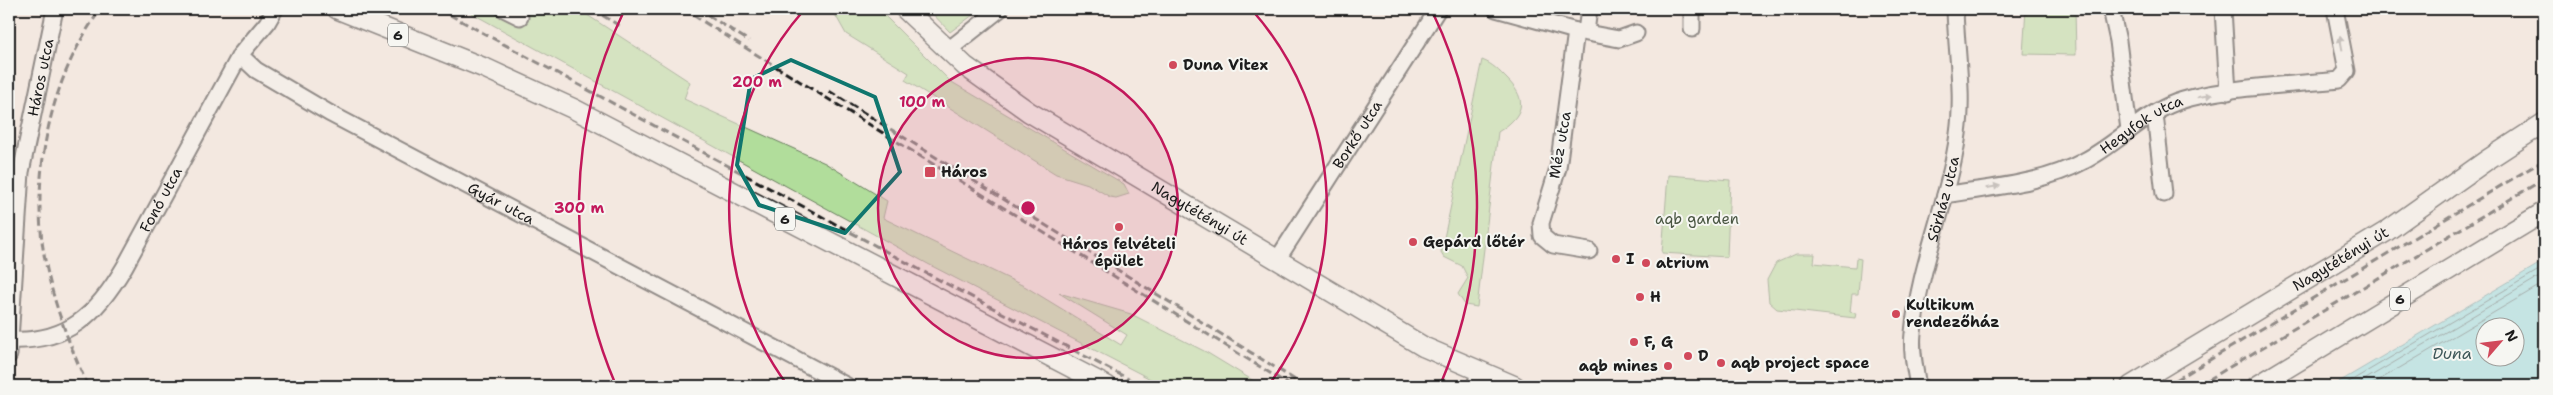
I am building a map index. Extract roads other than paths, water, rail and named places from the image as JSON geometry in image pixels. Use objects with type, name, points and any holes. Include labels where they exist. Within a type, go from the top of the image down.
[{"type":"main road","name":"6","points":[[337,9],[487,69],[574,109],[1107,386]]},
{"type":"main road","name":"Nagytétényi út","points":[[906,9],[947,51],[1029,112],[1477,379],[1515,386]]},
{"type":"main road","name":"Nagytétényi út","points":[[2131,386],[2380,236],[2487,160],[2544,123]]},
{"type":"main road","name":"6","points":[[2257,386],[2544,212]]},
{"type":"street","name":"Háros utca","points":[[9,348],[21,172],[55,9]]},
{"type":"street","name":"Fonó utca","points":[[9,348],[66,331],[83,320],[103,298],[125,266],[240,55],[276,9]]},
{"type":"street","points":[[504,9],[520,17]]},
{"type":"street","points":[[947,51],[1000,9]]},
{"type":"street","name":"Borkő utca","points":[[1277,260],[1438,9]]},
{"type":"street","points":[[1496,9],[1619,39],[1636,33]]},
{"type":"street","name":"Méz utca","points":[[1588,9],[1581,31],[1558,168],[1541,223],[1542,236],[1552,245],[1589,252]]},
{"type":"street","points":[[1692,9],[1692,29]]},
{"type":"street","name":"Sörház utca","points":[[1918,386],[1913,335],[1919,292],[1945,195],[1958,135],[1962,104],[1955,9]]},
{"type":"street","points":[[2110,9],[2118,41],[2129,130]]},
{"type":"street","points":[[2222,9],[2228,92]]},
{"type":"street","name":"Hegyfok utca","points":[[1945,195],[2022,182],[2065,171],[2094,156],[2129,130],[2155,114],[2186,100],[2228,92],[2339,80],[2345,76],[2347,71],[2335,9]]},
{"type":"street","name":"Gyár utca","points":[[240,55],[256,70],[329,113],[847,386]]},
{"type":"street","points":[[2155,114],[2158,122],[2164,194]]},
{"type":"water","name":"Duna","points":[[2544,261],[2544,386],[2332,386]]},
{"type":"railway","points":[[88,386],[72,350],[52,290],[43,250],[40,202],[45,143],[60,86],[71,59],[101,9]]},
{"type":"railway","points":[[439,9],[924,272],[1142,386]]},
{"type":"railway","points":[[592,9],[620,26]]},
{"type":"railway","points":[[683,9],[1291,386]]},
{"type":"railway","points":[[698,9],[749,41]]},
{"type":"railway","points":[[829,91],[1305,386]]},
{"type":"railway","points":[[2166,386],[2544,160]]},
{"type":"railway","points":[[2198,386],[2544,179]]},
{"type":"place","name":"Duna Vitex","points":[[1173,65]]},
{"type":"place","name":"Háros","points":[[930,172]]},
{"type":"place","name":"Háros felvételi épület","points":[[1119,227]]},
{"type":"place","name":"Gepárd lőtér","points":[[1413,242]]},
{"type":"place","name":"I","points":[[1616,259]]},
{"type":"place","name":"atrium","points":[[1646,263]]},
{"type":"place","name":"H","points":[[1640,297]]},
{"type":"place","name":"Kultikum rendezőház","points":[[1896,314]]},
{"type":"place","name":"F, G","points":[[1634,342]]},
{"type":"place","name":"D","points":[[1688,356]]},
{"type":"place","name":"aqb project space","points":[[1721,363]]},
{"type":"place","name":"aqb mines","points":[[1668,366]]},
{"type":"park label","name":"aqb garden","points":[[1697,219]]}]
